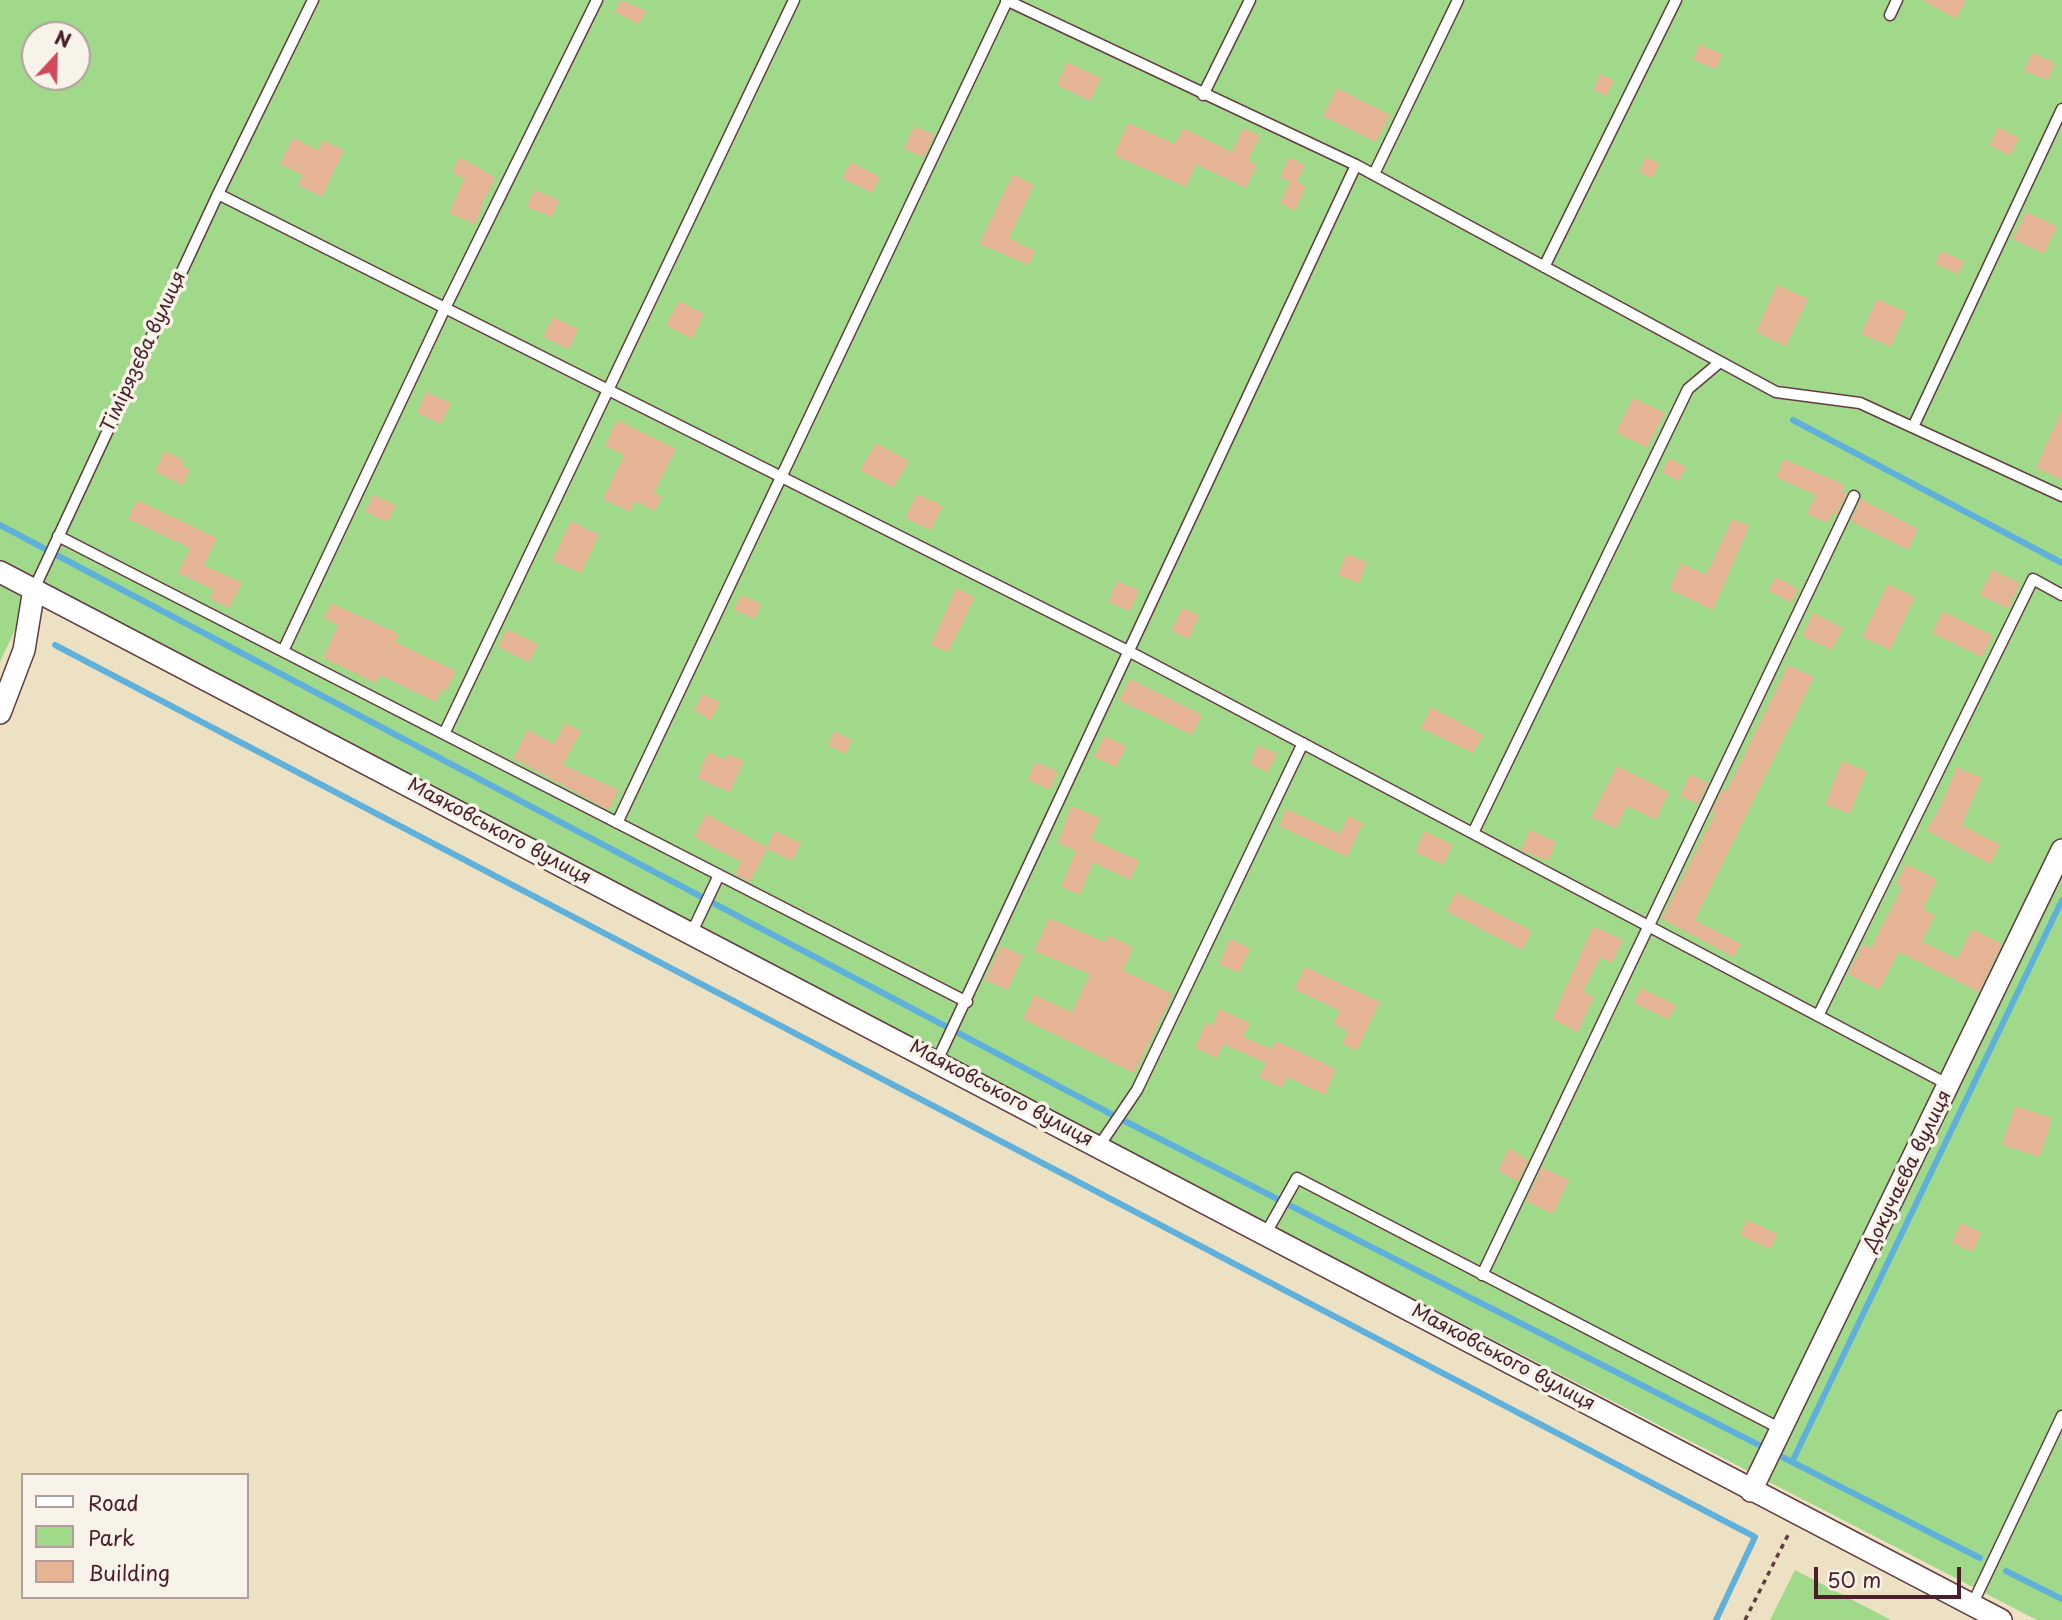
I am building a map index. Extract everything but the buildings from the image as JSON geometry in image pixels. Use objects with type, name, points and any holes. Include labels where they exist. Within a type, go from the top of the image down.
[{"type":"street","name":"Маяковського вулиця","points":[[0,572],[1099,1146],[1270,1225],[1797,1516],[2001,1620]]},
{"type":"street","name":"Тімірязєва вулиця","points":[[0,713],[24,650],[34,589]]},
{"type":"street","name":"Докучаєва вулиця","points":[[1751,1491],[1950,1086],[2062,850]]},
{"type":"lane","name":"Тімірязєва вулиця","points":[[34,589],[218,194],[313,0]]},
{"type":"lane","points":[[283,651],[445,308],[597,0]]},
{"type":"lane","points":[[444,734],[794,0]]},
{"type":"lane","points":[[617,823],[1006,0],[1203,95],[1356,164],[1776,392],[1860,403],[2062,496]]},
{"type":"lane","points":[[1203,95],[1250,0]]},
{"type":"lane","points":[[1374,174],[1458,0]]},
{"type":"lane","points":[[1544,267],[1676,0]]},
{"type":"lane","points":[[1890,15],[1897,0]]},
{"type":"lane","points":[[1913,427],[2062,109]]},
{"type":"lane","points":[[937,1060],[967,1002],[1356,164]]},
{"type":"lane","points":[[218,194],[1130,652],[1950,1086]]},
{"type":"lane","points":[[1473,833],[1688,389],[1720,362]]},
{"type":"lane","points":[[1482,1275],[1854,496]]},
{"type":"lane","points":[[58,536],[967,1002]]},
{"type":"lane","points":[[1818,1016],[2033,579],[2062,595]]},
{"type":"lane","points":[[1099,1146],[1137,1090],[1303,743]]},
{"type":"lane","points":[[692,932],[719,875]]},
{"type":"lane","points":[[1270,1225],[1297,1178],[1781,1434]]},
{"type":"lane","points":[[1972,1605],[2062,1416]]},
{"type":"path","points":[[1745,1620],[1797,1516]]},
{"type":"green space","points":[[0,0],[2062,0],[2062,1620],[2037,1620],[0,570]]},
{"type":"green space","points":[[0,575],[33,592],[0,662]]},
{"type":"green space","points":[[1795,1570],[1891,1620],[1770,1620]]},
{"type":"waterway","points":[[1793,420],[2062,563]]},
{"type":"waterway","points":[[0,525],[1113,1115],[1980,1558]]},
{"type":"waterway","points":[[55,645],[1755,1537],[1716,1620]]},
{"type":"waterway","points":[[1792,1462],[2062,900]]},
{"type":"waterway","points":[[2006,1571],[2062,1599]]}]
